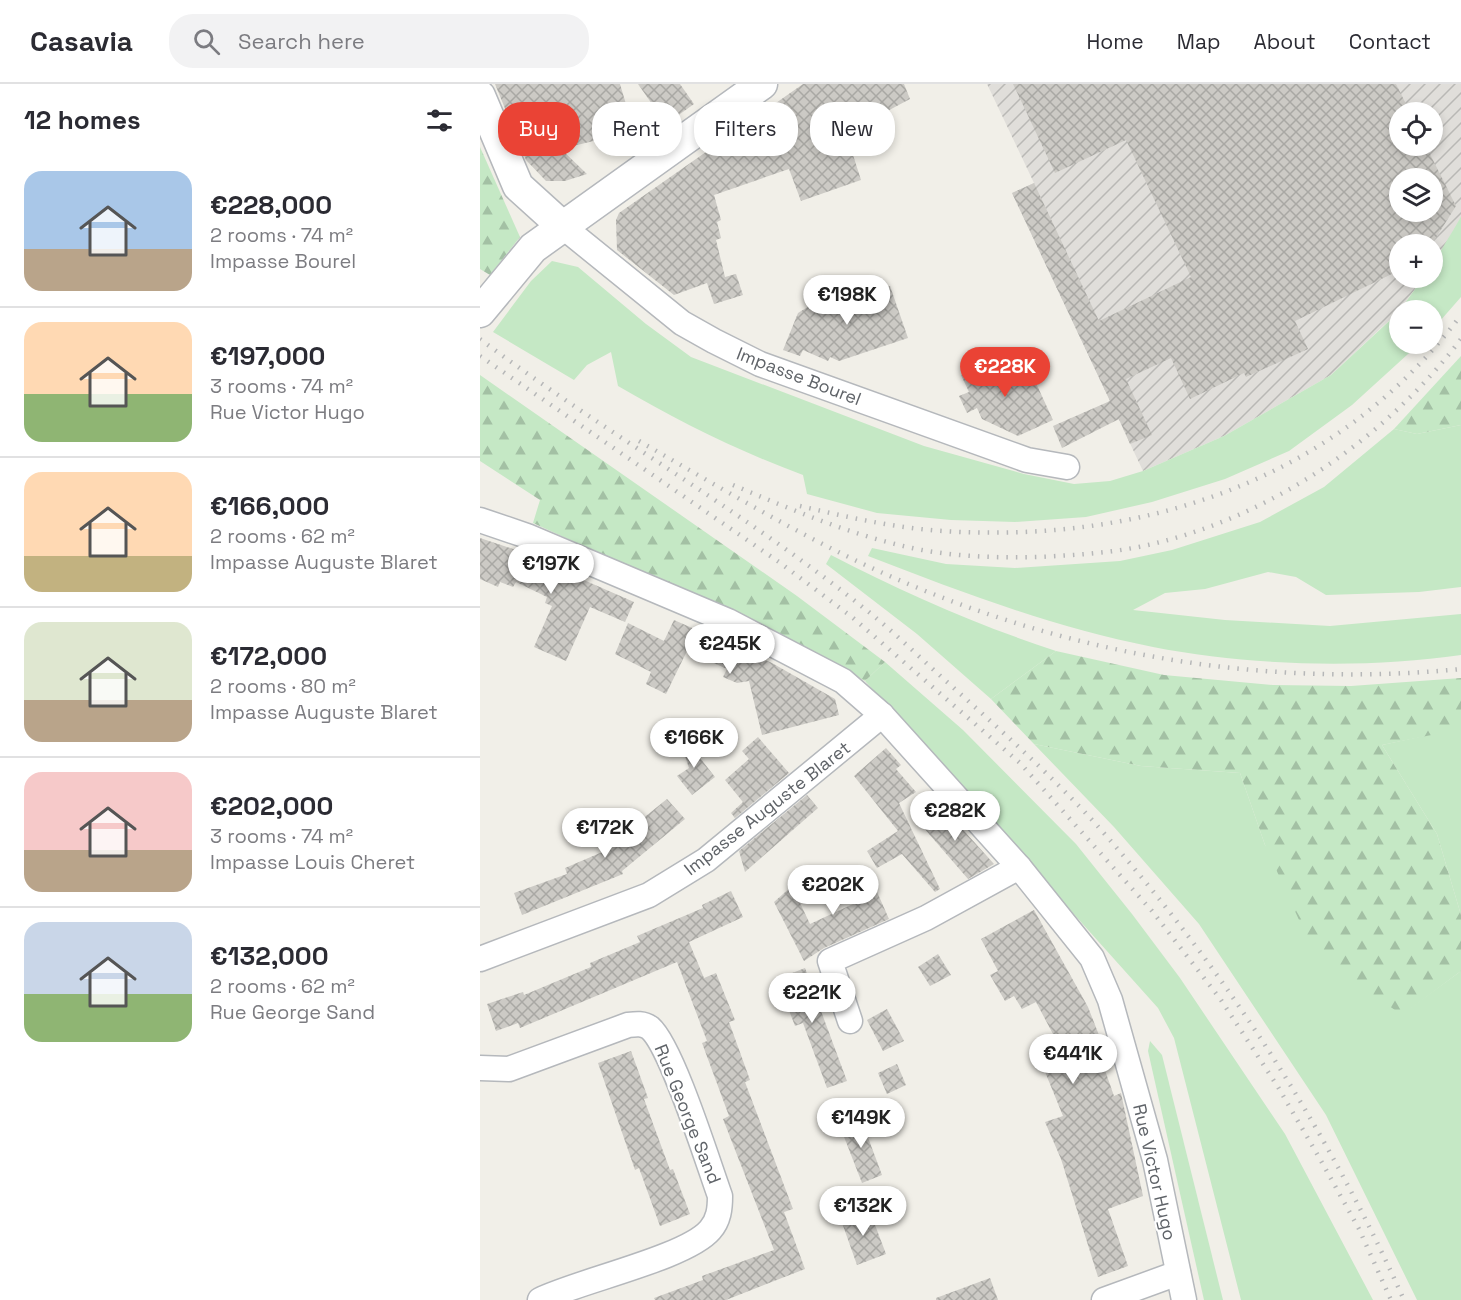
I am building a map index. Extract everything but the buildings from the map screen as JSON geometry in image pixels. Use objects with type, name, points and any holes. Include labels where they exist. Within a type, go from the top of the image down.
[{"type":"street","points":[[480,312],[523,258],[561,225],[762,84]]},
{"type":"street","points":[[480,96],[518,186],[561,225]]},
{"type":"street","name":"Impasse Bourel","points":[[561,225],[682,324],[760,364],[1027,460],[1067,467]]},
{"type":"street","name":"Rue Victor Hugo","points":[[480,520],[527,536],[728,621],[843,681],[882,715],[1019,867],[1077,937],[1102,977],[1155,1160],[1184,1300]]},
{"type":"street","name":"Impasse Auguste Blaret","points":[[480,959],[649,895],[697,866],[882,715]]},
{"type":"street","points":[[850,1022],[830,961],[926,918],[1019,867]]},
{"type":"street","name":"Rue George Sand","points":[[480,1068],[509,1069],[628,1025],[639,1023],[649,1027],[658,1038],[679,1086],[720,1196],[719,1214],[710,1231],[687,1246],[540,1300]]},
{"type":"street","points":[[1104,1300],[1178,1273]]},
{"type":"shaded area","points":[[987,84],[1461,84],[1461,216],[1450,240],[1443,250],[1443,234],[1389,234],[1389,288],[1416,288],[1407,300],[1389,300],[1389,320],[1331,375],[1224,436],[1143,471],[1012,193],[1034,183]]},
{"type":"green space","points":[[480,147],[520,237],[490,275],[480,269]]},
{"type":"green space","points":[[1461,216],[1461,297],[1443,318],[1443,300],[1407,300],[1416,288],[1443,288],[1443,248]]},
{"type":"green space","points":[[552,261],[578,267],[646,324],[691,357],[924,446],[1024,474],[1074,484],[1110,481],[1143,471],[1224,436],[1331,375],[1389,321],[1389,354],[1408,354],[1352,405],[1289,451],[1225,479],[1152,502],[1086,517],[1015,522],[951,520],[877,513],[807,494],[803,475],[709,435],[618,386],[611,352],[587,365],[574,380],[493,332],[531,281]]},
{"type":"green space","points":[[1461,356],[1461,425],[1417,434],[1394,429]]},
{"type":"green space","points":[[480,375],[797,596],[885,662],[865,681],[811,650],[533,523],[540,500],[480,461]]},
{"type":"green space","points":[[1461,425],[1461,587],[1419,592],[1326,595],[1296,577],[1268,572],[1205,589],[1165,593],[1133,610],[1225,620],[1330,626],[1461,614],[1461,655],[1346,664],[1268,662],[1153,647],[1044,619],[973,596],[868,556],[872,548],[946,564],[1015,568],[1120,561],[1172,550],[1260,522],[1324,487],[1394,429],[1417,434]]},
{"type":"green space","points":[[831,555],[941,608],[1056,651],[991,699],[917,634],[826,564]]},
{"type":"green space","points":[[1056,651],[1164,675],[1273,685],[1351,686],[1461,678],[1461,729],[1382,745],[1437,834],[1461,915],[1461,971],[1402,1015],[1314,953],[1265,845],[1240,773],[1141,766],[1034,744],[991,699]]},
{"type":"green space","points":[[885,662],[963,730],[1076,844],[1132,914],[1180,978],[1285,1134],[1373,1300],[1241,1300],[1174,1038],[1158,1008],[865,681]]},
{"type":"green space","points":[[1461,728],[1461,915],[1437,834],[1382,745]]},
{"type":"green space","points":[[1034,744],[1141,766],[1240,773],[1265,845],[1402,1014],[1461,971],[1461,1300],[1417,1300],[1326,1115],[1199,924],[1114,827]]},
{"type":"green space","points":[[1150,1041],[1162,1055],[1223,1300],[1204,1300],[1148,1051]]},
{"type":"railway","points":[[800,506],[853,518],[943,531],[1018,532],[1091,526],[1162,512],[1231,490],[1296,459],[1356,420],[1412,372],[1461,315]]},
{"type":"railway","points":[[480,339],[527,374],[723,505],[819,573],[896,635],[1077,803],[1141,876],[1228,990],[1268,1049],[1341,1172],[1404,1300]]},
{"type":"railway","points":[[733,485],[849,531],[922,550],[980,557],[1039,557],[1134,548],[1194,532],[1238,515],[1281,494],[1322,469],[1361,441],[1397,409],[1431,375],[1461,339]]},
{"type":"railway","points":[[480,356],[779,562],[852,617],[1020,763],[1152,911],[1221,1000],[1278,1087],[1320,1159],[1359,1229],[1391,1300]]},
{"type":"railway","points":[[639,441],[755,508],[844,555],[944,598],[1015,623],[1088,643],[1161,658],[1235,668],[1310,674],[1385,674],[1461,669]]}]
